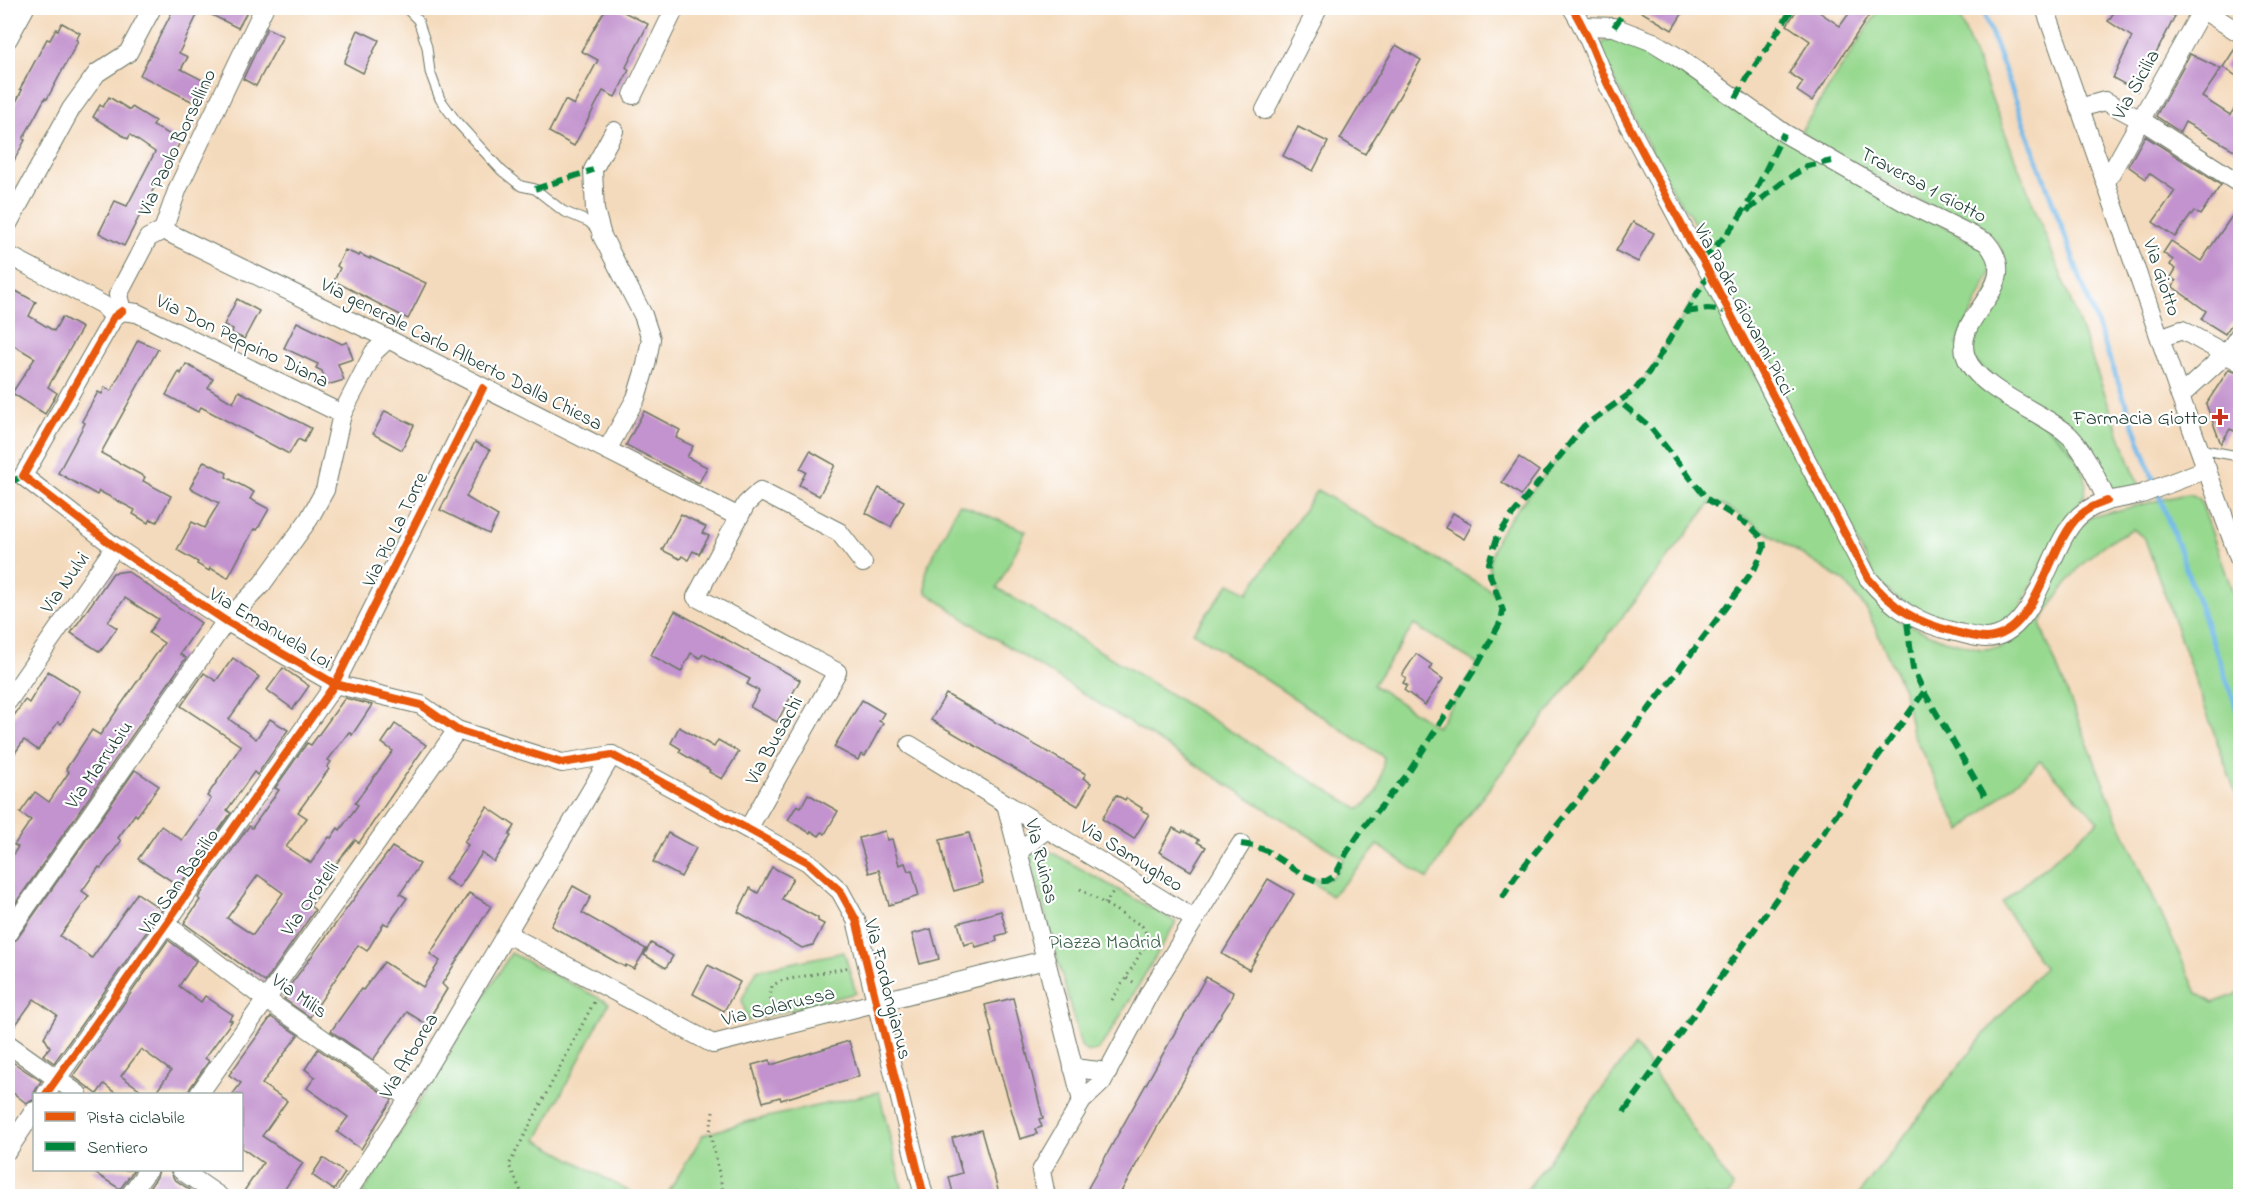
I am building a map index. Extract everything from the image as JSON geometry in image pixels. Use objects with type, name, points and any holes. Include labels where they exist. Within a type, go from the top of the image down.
[{"type":"street","points":[[8,39],[25,8]]},
{"type":"street","points":[[8,224],[71,109],[97,73],[128,53],[152,8]]},
{"type":"street","name":"Via Paolo Borsellino","points":[[23,476],[118,314],[118,295],[148,238],[163,230],[178,188],[264,8]]},
{"type":"street","points":[[633,95],[675,8]]},
{"type":"street","points":[[1265,110],[1318,8]]},
{"type":"street","name":"Via Padre Giovanni Picci","points":[[1572,8],[1584,26],[1594,56],[1623,114],[1691,243],[1702,259],[1868,578],[1886,598],[1906,614],[1946,630],[1987,638],[2002,634],[2019,622],[2024,615],[2038,591],[2061,539],[2078,517],[2091,506],[2107,501]]},
{"type":"street","name":"Via Giotto","points":[[2045,8],[2180,396],[2240,555]]},
{"type":"street","points":[[2201,8],[2241,33]]},
{"type":"street","name":"Via Sicilia","points":[[2106,182],[2201,8]]},
{"type":"street","name":"Traversa 1 Giotto","points":[[1584,26],[1614,27],[1653,42],[1784,133],[1906,203],[1986,242],[1995,252],[1998,274],[1987,300],[1966,331],[1964,344],[1966,358],[1975,371],[1992,386],[2066,431],[2091,469],[2107,501]]},
{"type":"street","points":[[2079,108],[2106,100],[2241,184]]},
{"type":"street","points":[[607,450],[636,398],[646,366],[651,339],[643,315],[602,236],[595,210],[593,170],[614,131]]},
{"type":"street","name":"Via generale Carlo Alberto Dalla Chiesa","points":[[163,230],[388,339],[739,517]]},
{"type":"street","points":[[8,255],[118,314]]},
{"type":"street","name":"Via Don Peppino Diana","points":[[118,314],[137,313],[342,414]]},
{"type":"street","points":[[2160,338],[2182,330],[2234,357]]},
{"type":"street","points":[[2180,396],[2234,357],[2241,334]]},
{"type":"street","name":"Via Marrubiu","points":[[8,933],[225,621],[262,584],[309,519],[325,490],[342,414],[374,352],[388,339]]},
{"type":"street","name":"Via Pio La Torre","points":[[335,684],[483,388]]},
{"type":"street","points":[[2107,501],[2142,494],[2207,469]]},
{"type":"street","name":"Via Emanuela Loi","points":[[23,476],[115,548],[225,621],[335,684],[421,705],[457,730],[562,764],[612,754]]},
{"type":"street","points":[[739,517],[746,504],[760,491],[839,532],[863,563]]},
{"type":"street","name":"Via Busachi","points":[[739,517],[696,597],[837,672],[748,829]]},
{"type":"street","name":"Via Nulvi","points":[[8,701],[115,548]]},
{"type":"street","name":"Via San Basilio","points":[[47,1093],[335,684]]},
{"type":"street","name":"Via Orotelli","points":[[200,1093],[457,730]]},
{"type":"street","name":"Via Samugheo","points":[[910,745],[1194,919]]},
{"type":"street","name":"Via Fordongianus","points":[[612,754],[808,862],[840,891],[855,920],[867,963],[924,1197]]},
{"type":"street","name":"Via Arborea","points":[[345,1197],[409,1098],[612,754]]},
{"type":"street","name":"Via Ruinas","points":[[1006,804],[1082,1101]]},
{"type":"street","name":"Via Samugheo","points":[[1018,852],[1047,829]]},
{"type":"street","points":[[1047,1197],[1041,1171],[1082,1101],[1102,1082],[1150,992],[1241,844]]},
{"type":"street","name":"Via Milis","points":[[167,925],[265,999],[409,1098]]},
{"type":"street","name":"Via Solarussa","points":[[507,934],[713,1044],[1045,960]]},
{"type":"street","points":[[8,1044],[75,1093]]},
{"type":"street","points":[[1073,1068],[1108,1072]]},
{"type":"street","points":[[8,1150],[33,1113]]},
{"type":"street","points":[[129,1197],[147,1171]]},
{"type":"street","points":[[183,1171],[219,1197]]},
{"type":"lane","points":[[406,8],[418,20],[427,47],[430,72],[440,99],[456,121],[502,171],[521,186],[535,189],[563,211],[589,222],[602,236]]},
{"type":"lane","points":[[2199,449],[2238,456],[2241,463]]},
{"type":"path","points":[[1080,888],[1142,926],[1147,935],[1147,942],[1112,1000]]},
{"type":"path","points":[[778,1028],[770,996],[772,986],[780,981],[867,963]]},
{"type":"path","points":[[1126,978],[1150,992]]},
{"type":"path","points":[[523,1197],[509,1165],[603,986]]},
{"type":"path","points":[[713,1111],[710,1132],[724,1197]]},
{"type":"green space","points":[[1880,8],[1956,8],[2066,288],[2139,487],[2123,492],[2113,490],[2006,387],[1975,362],[1970,341],[2002,252],[1995,240],[1981,230],[1940,212],[1817,144],[1801,131]]},
{"type":"green space","points":[[1611,39],[1636,40],[1981,248],[1989,260],[1991,272],[1957,344],[2068,447],[2079,462],[2086,481],[2085,494],[2049,550],[2019,610],[2004,623],[1984,628],[1968,627],[1941,619],[1896,598],[1876,579],[1688,212],[1674,194],[1600,52],[1602,43]]},
{"type":"green space","points":[[1703,284],[1728,322],[1864,584],[1880,605],[1900,621],[1944,640],[1981,649],[1999,648],[2022,633],[2073,535],[2091,517],[2181,495],[2191,494],[2200,499],[2240,613],[2240,806],[2145,539],[2133,529],[2097,550],[2070,579],[2040,624],[2116,815],[2197,993],[2213,1003],[2240,993],[2240,1196],[1857,1196],[1986,1032],[2044,968],[2002,903],[2099,821],[2040,761],[1961,831],[1912,732],[1904,692],[1867,610],[1845,582],[1713,500],[1463,822],[1428,879],[1378,845],[1331,896],[1303,875],[1318,880],[1333,877],[1344,858],[971,623],[926,592],[926,570],[959,504],[1026,531],[997,588],[1358,809],[1372,798],[1379,787],[1384,757],[1193,632],[1230,583],[1248,593],[1317,490],[1497,594],[1490,575],[1489,563],[1497,538],[1510,518],[1584,426],[1635,390],[1652,368]],"holes":[[[1414,625],[1478,664],[1437,727],[1373,685]]]},
{"type":"green space","name":"Piazza Madrid","points":[[1037,847],[1042,847],[1176,922],[1098,1050],[1087,1052],[1081,1046],[1030,858],[1030,853]]},
{"type":"green space","points":[[844,952],[856,993],[747,1021],[742,999],[757,970]]},
{"type":"green space","points":[[511,953],[609,1003],[537,1140],[637,1196],[361,1196]]},
{"type":"green space","points":[[1635,1045],[1733,1187],[1728,1196],[1522,1196]]},
{"type":"green space","points":[[879,1092],[904,1196],[666,1196],[703,1135],[750,1121]]},
{"type":"building","points":[[174,8],[249,8],[238,28],[200,9],[179,53],[188,57],[181,69],[210,84],[199,105],[140,75]]},
{"type":"building","points":[[606,8],[616,8],[648,24],[626,67],[629,70],[615,97],[603,91],[574,146],[549,132],[565,100],[574,105],[598,60],[581,51]]},
{"type":"building","points":[[1635,8],[1686,8],[1672,30]]},
{"type":"building","points":[[1798,8],[1813,8],[1840,26],[1853,8],[1874,8],[1812,101],[1797,91],[1803,82],[1789,73],[1810,41],[1787,25]]},
{"type":"building","points":[[2117,8],[2158,8],[2175,16],[2137,91],[2113,78],[2132,37],[2108,21]]},
{"type":"building","points":[[62,23],[80,33],[76,40],[78,41],[23,139],[25,140],[8,172],[8,118],[22,90],[20,89],[47,39],[50,40]]},
{"type":"building","points":[[267,28],[283,36],[256,86],[243,79]]},
{"type":"building","points":[[358,30],[379,40],[363,73],[344,63]]},
{"type":"building","points":[[2238,44],[2241,44],[2241,79],[2223,67]]},
{"type":"building","points":[[1396,45],[1421,60],[1365,154],[1340,139]]},
{"type":"building","points":[[2190,54],[2221,69],[2202,97],[2230,115],[2241,99],[2241,154],[2185,122],[2180,132],[2156,116]]},
{"type":"building","points":[[109,97],[130,110],[132,107],[155,121],[153,126],[181,140],[124,246],[99,233],[115,201],[127,206],[155,152],[130,135],[128,139],[93,117],[100,105],[103,107]]},
{"type":"building","points":[[1298,127],[1328,142],[1313,171],[1283,156]]},
{"type":"building","points":[[2145,136],[2221,185],[2200,215],[2194,211],[2175,237],[2153,222],[2175,191],[2149,173],[2146,179],[2128,166]]},
{"type":"building","points":[[2241,203],[2241,310],[2225,334],[2201,319],[2206,311],[2173,287],[2176,281],[2171,277],[2176,269],[2170,265],[2173,260],[2163,253],[2171,241],[2201,261]]},
{"type":"building","points":[[1633,222],[1654,233],[1638,262],[1616,251]]},
{"type":"building","points":[[345,250],[359,256],[360,254],[370,259],[370,257],[426,283],[408,319],[334,281],[340,268],[337,266]]},
{"type":"building","points":[[16,291],[36,302],[29,316],[54,331],[62,317],[82,328],[48,387],[57,393],[45,414],[12,393],[35,358],[8,342],[8,306]]},
{"type":"building","points":[[237,299],[259,311],[244,339],[232,333],[233,329],[224,325]]},
{"type":"building","points":[[297,322],[342,344],[347,342],[353,359],[338,364],[344,380],[327,385],[322,371],[316,368],[318,364],[284,348]]},
{"type":"building","points":[[138,340],[158,349],[101,453],[145,477],[143,481],[171,496],[157,522],[151,519],[148,523],[133,514],[135,510],[99,491],[97,495],[58,473],[85,423],[82,421],[98,392],[102,394],[105,387],[111,391]]},
{"type":"building","points":[[186,364],[213,379],[208,388],[233,403],[239,391],[311,428],[304,442],[298,439],[289,454],[201,407],[198,412],[166,395]]},
{"type":"building","points":[[2229,369],[2241,373],[2241,434],[2230,429],[2221,444],[2206,404]]},
{"type":"building","points":[[385,411],[414,425],[402,450],[373,434]]},
{"type":"building","points":[[644,411],[680,430],[676,438],[693,446],[687,457],[707,467],[699,483],[626,445]]},
{"type":"building","points":[[475,442],[490,450],[466,497],[498,516],[489,534],[440,510]]},
{"type":"building","points":[[810,451],[835,465],[819,496],[799,485],[806,472],[800,469]]},
{"type":"building","points":[[1519,457],[1539,471],[1521,495],[1502,482]]},
{"type":"building","points":[[204,461],[227,473],[226,477],[254,492],[250,499],[269,509],[257,530],[254,529],[228,578],[210,568],[209,571],[177,550],[192,522],[204,528],[219,503],[190,488]]},
{"type":"building","points":[[879,488],[904,501],[891,527],[866,513]]},
{"type":"building","points":[[1453,513],[1472,524],[1464,539],[1445,528]]},
{"type":"building","points":[[681,514],[706,527],[702,533],[709,536],[699,554],[693,551],[688,560],[682,556],[680,559],[662,550]]},
{"type":"building","points":[[127,571],[201,623],[180,654],[186,658],[8,914],[8,862],[18,847],[14,845],[31,820],[20,813],[35,792],[49,802],[69,772],[66,769],[92,730],[100,735],[164,643],[149,633],[158,619],[125,598],[108,622],[117,628],[100,652],[71,633],[113,573]]},
{"type":"building","points":[[675,611],[800,680],[777,722],[750,707],[759,691],[747,684],[750,679],[703,654],[700,658],[691,653],[681,672],[651,655]]},
{"type":"building","points":[[1416,654],[1432,665],[1429,669],[1443,679],[1425,705],[1404,690],[1407,685],[1403,683],[1406,678],[1402,675]]},
{"type":"building","points":[[233,658],[259,677],[229,719],[256,739],[270,719],[288,730],[257,775],[254,772],[227,810],[231,813],[179,886],[138,859],[161,826],[182,840],[211,799],[207,796],[241,746],[181,706],[204,673],[216,681]]},
{"type":"building","points":[[283,668],[309,686],[293,709],[267,690]]},
{"type":"building","points":[[48,671],[80,691],[61,724],[58,722],[38,750],[24,740],[8,763],[8,724],[25,700],[29,703]]},
{"type":"building","points":[[946,694],[1086,774],[1083,778],[1091,783],[1078,806],[931,720]]},
{"type":"building","points":[[345,698],[372,705],[352,735],[349,732],[328,760],[331,762],[327,767],[329,769],[298,812],[307,818],[286,847],[311,863],[329,837],[331,838],[338,828],[340,830],[358,805],[355,803],[393,751],[382,743],[395,724],[426,745],[359,843],[355,840],[331,870],[330,877],[332,878],[310,906],[315,910],[265,982],[184,923],[200,900],[198,898],[249,826],[252,828],[279,790],[275,788],[307,743],[311,745]],"holes":[[[258,875],[283,893],[253,935],[227,918]]]},
{"type":"building","points":[[862,700],[884,713],[879,721],[883,723],[865,756],[861,754],[858,760],[834,747]]},
{"type":"building","points":[[679,727],[714,747],[718,740],[739,752],[722,779],[679,752],[681,749],[671,743]]},
{"type":"building","points":[[135,770],[159,786],[137,816],[135,814],[118,838],[121,841],[82,891],[89,896],[60,936],[92,958],[137,893],[162,910],[54,1063],[43,1055],[50,1047],[44,1037],[57,1015],[34,999],[8,1033],[8,944],[17,939]]},
{"type":"building","points":[[808,794],[838,811],[825,834],[822,832],[819,836],[811,831],[810,833],[788,820],[797,805],[801,807]]},
{"type":"building","points":[[1116,795],[1125,800],[1126,798],[1149,814],[1134,839],[1102,819]]},
{"type":"building","points":[[487,807],[515,826],[494,862],[482,853],[459,888],[445,879],[468,845],[464,842]]},
{"type":"building","points":[[1173,828],[1199,840],[1197,842],[1206,847],[1191,871],[1159,852]]},
{"type":"building","points":[[885,831],[887,840],[892,839],[899,865],[905,863],[908,871],[912,870],[919,896],[889,905],[879,870],[869,873],[859,838]]},
{"type":"building","points":[[668,833],[696,848],[681,877],[653,862]]},
{"type":"building","points":[[969,833],[983,883],[954,891],[945,866],[940,840]]},
{"type":"building","points":[[392,847],[420,864],[400,894],[407,898],[388,925],[384,923],[367,951],[358,945],[310,1017],[284,999],[286,997],[283,995]]},
{"type":"building","points":[[772,867],[793,878],[782,899],[818,918],[818,921],[824,924],[813,945],[802,948],[738,912],[750,888],[758,893]]},
{"type":"building","points":[[1268,879],[1294,894],[1249,970],[1222,954]]},
{"type":"building","points":[[573,886],[591,896],[582,913],[646,949],[634,969],[626,965],[625,967],[551,926]]},
{"type":"building","points":[[469,893],[491,906],[442,984],[447,989],[426,1024],[407,1012],[373,1060],[331,1031],[384,962],[423,987],[440,961],[430,954]]},
{"type":"building","points":[[1001,911],[1007,933],[996,936],[997,941],[976,947],[974,942],[964,945],[958,923]]},
{"type":"building","points":[[931,929],[939,959],[920,964],[912,934]]},
{"type":"building","points":[[168,940],[196,961],[179,986],[201,1002],[205,996],[233,1015],[229,1020],[232,1021],[205,1058],[209,1061],[189,1093],[155,1093],[171,1071],[141,1049],[121,1076],[145,1093],[115,1093],[104,1084],[96,1093],[73,1076]]},
{"type":"building","points":[[651,943],[673,956],[666,968],[644,955]]},
{"type":"building","points":[[708,965],[740,982],[724,1011],[693,994]]},
{"type":"building","points":[[1206,977],[1233,992],[1230,1001],[1118,1197],[1102,1197],[1088,1188]]},
{"type":"building","points":[[1013,998],[1043,1118],[1039,1119],[1042,1127],[1035,1129],[1037,1134],[1020,1139],[994,1050],[985,1005]]},
{"type":"building","points":[[271,1017],[298,1035],[262,1084],[287,1101],[262,1136],[303,1163],[279,1197],[240,1197],[263,1163],[243,1149],[243,1093],[234,1093],[241,1083],[229,1075]]},
{"type":"building","points":[[849,1041],[859,1076],[781,1100],[780,1097],[763,1102],[752,1065],[770,1060],[771,1065]]},
{"type":"building","points":[[318,1049],[392,1100],[361,1149],[337,1132],[348,1117],[307,1088],[315,1077],[305,1069]]},
{"type":"building","points":[[8,1059],[41,1081],[33,1093],[33,1100],[26,1103],[8,1089]]},
{"type":"building","points":[[981,1130],[1000,1197],[954,1197],[949,1177],[962,1173],[952,1138]]},
{"type":"building","points":[[323,1158],[345,1173],[334,1190],[312,1175]]},
{"type":"building","points":[[92,1171],[133,1171],[120,1189]]},
{"type":"building","points":[[159,1171],[170,1171],[174,1179],[190,1190],[185,1197],[143,1197]]},
{"type":"waterway","points":[[1982,8],[2240,717]]},
{"type":"marked path","points":[[1614,27],[1627,8]]},
{"type":"marked path","points":[[1736,98],[1793,8]]},
{"type":"marked path","points":[[1702,259],[1717,245],[1740,216],[1784,133]]},
{"type":"marked path","points":[[1747,211],[1807,166],[1832,161]]},
{"type":"marked path","points":[[535,189],[593,170]]},
{"type":"marked path","points":[[1241,844],[1267,851],[1303,875],[1317,881],[1326,881],[1335,876],[1347,852],[1364,827],[1407,775],[1478,664],[1501,621],[1503,611],[1490,575],[1489,563],[1497,538],[1510,518],[1584,426],[1635,390],[1652,368],[1709,274]]},
{"type":"marked path","points":[[1686,312],[1707,309],[1728,311]]},
{"type":"marked path","points":[[1502,898],[1515,877],[1604,768],[1694,650],[1755,568],[1764,547],[1763,539],[1750,526],[1707,499],[1650,427],[1620,402]]},
{"type":"marked path","points":[[8,483],[23,476]]},
{"type":"marked path","points":[[1624,1112],[1924,692],[1913,669],[1906,614]]},
{"type":"marked path","points":[[1924,692],[1986,798]]},
{"type":"cycle path","points":[[1572,8],[1629,126],[1691,243],[1702,259],[1868,578],[1887,598],[1906,613],[1941,628],[1982,638],[2004,633],[2018,622],[2030,606],[2068,530],[2082,513],[2107,501]]},
{"type":"cycle path","points":[[122,311],[114,317],[23,476],[115,547],[226,621],[335,684],[421,705],[457,730],[562,763],[612,755],[808,862],[840,891],[856,920],[924,1196]]},
{"type":"cycle path","points":[[47,1093],[335,684],[483,388]]},
{"type":"place","name":"Farmacia Giotto","points":[[2220,417]]}]
